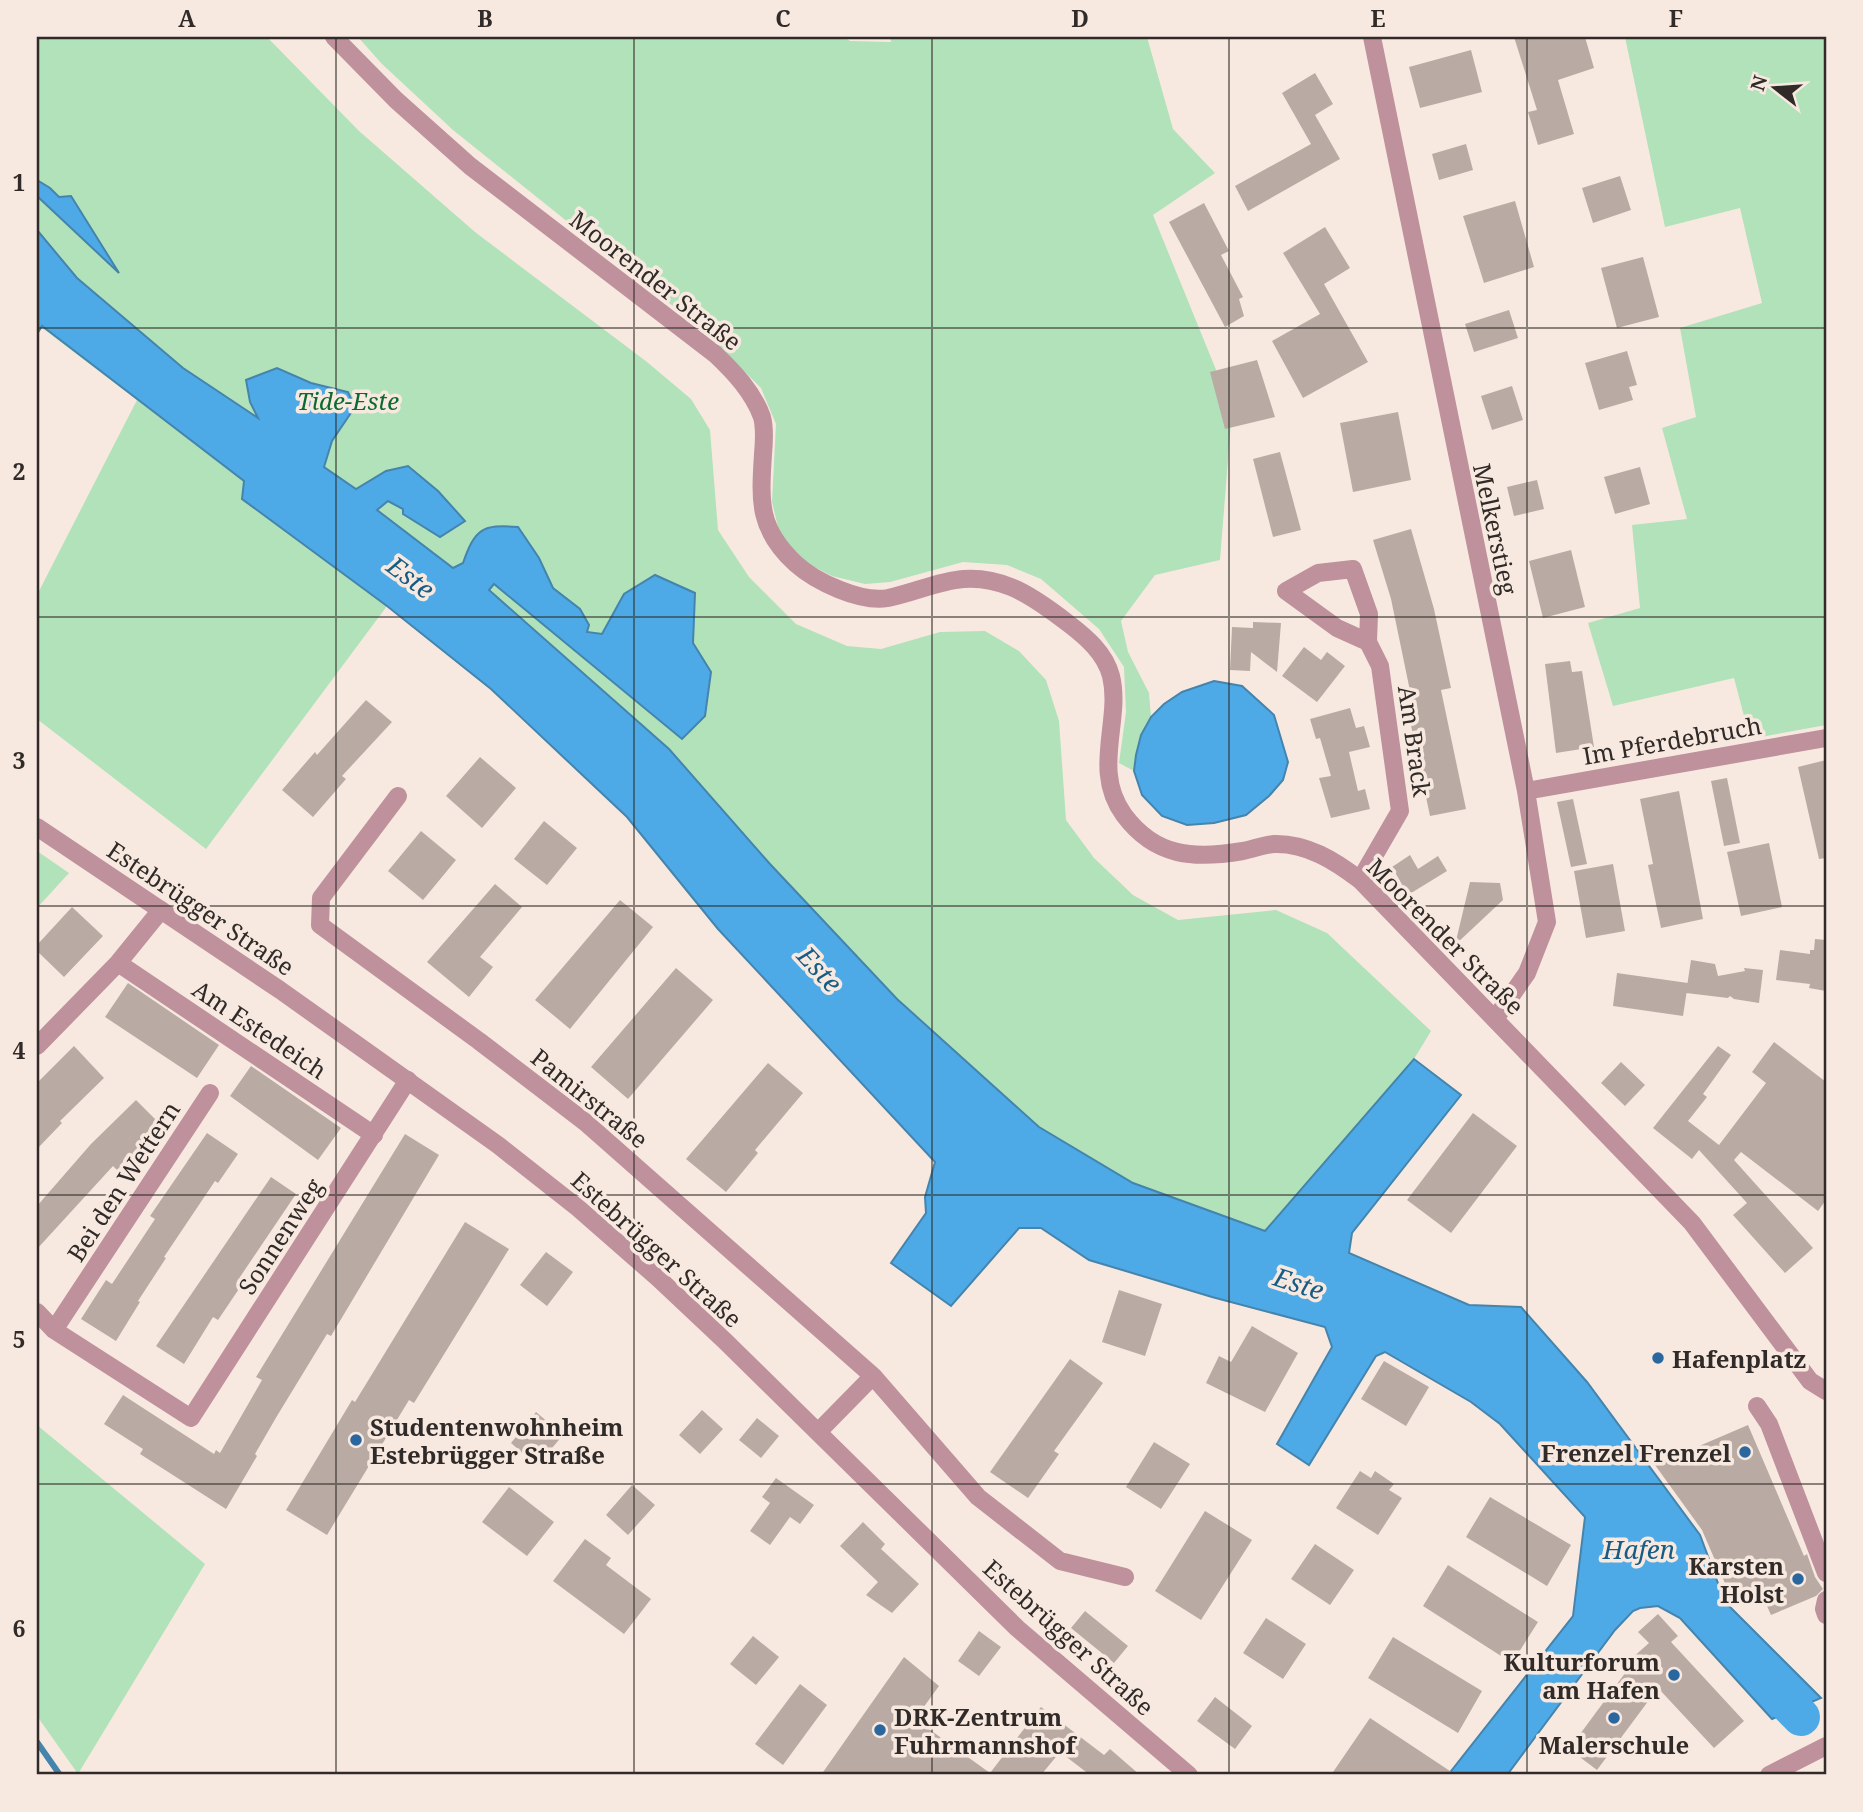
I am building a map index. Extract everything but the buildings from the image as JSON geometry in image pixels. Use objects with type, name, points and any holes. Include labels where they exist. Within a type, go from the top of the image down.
[{"type":"street","name":"Moorender Straße","points":[[334,37],[396,100],[470,166],[715,354],[738,376],[762,419],[764,447],[760,500],[765,522],[776,542],[798,566],[818,581],[862,597],[885,598],[952,579],[975,578],[1012,587],[1052,610],[1093,643],[1111,675],[1108,752],[1110,779],[1124,815],[1141,833],[1157,846],[1178,854],[1214,855],[1273,844],[1295,846],[1337,862],[1360,880],[1692,1223],[1810,1381],[1826,1391]]},
{"type":"street","name":"Melkerstieg","points":[[1372,37],[1525,792],[1547,922],[1527,973],[1495,1019]]},
{"type":"street","name":"Am Brack","points":[[1360,880],[1400,811],[1380,666],[1368,642],[1368,614],[1353,569],[1318,573],[1286,592],[1338,628],[1368,642]]},
{"type":"street","name":"Im Pferdebruch","points":[[1525,792],[1826,738]]},
{"type":"street","name":"Pamirstraße","points":[[398,796],[321,898],[320,925],[585,1122],[873,1376]]},
{"type":"street","name":"Estebrügger Straße","points":[[37,827],[273,985],[408,1080],[498,1145],[578,1208],[658,1278],[818,1431],[1017,1628],[1189,1775]]},
{"type":"street","points":[[37,1046],[118,963],[161,910]]},
{"type":"street","name":"Am Estedeich","points":[[118,963],[374,1135]]},
{"type":"street","name":"Sonnenweg","points":[[54,1331],[191,1418],[408,1080]]},
{"type":"street","name":"Bei den Wettern","points":[[54,1331],[210,1093]]},
{"type":"street","points":[[37,1312],[54,1331]]},
{"type":"street","points":[[818,1431],[873,1376],[978,1497],[1060,1561],[1125,1577]]},
{"type":"street","points":[[1757,1406],[1769,1424],[1826,1573]]},
{"type":"street","points":[[1826,1600],[1826,1615]]},
{"type":"street","points":[[1769,1775],[1826,1746]]},
{"type":"green space","name":"Tide-Este","points":[[37,37],[267,37],[359,131],[475,232],[647,362],[691,399],[710,430],[718,530],[749,577],[796,624],[847,646],[881,649],[940,632],[985,631],[1019,651],[1046,680],[1059,721],[1066,820],[1094,858],[1133,895],[1178,920],[1276,910],[1327,933],[1431,1031],[1414,1059],[1264,1232],[1089,1260],[1041,1228],[1019,1228],[718,929],[627,817],[491,689],[387,606],[206,849],[37,719],[37,595],[137,400],[37,324]]},
{"type":"green space","points":[[358,37],[844,37],[850,41],[891,42],[890,37],[1147,37],[1173,129],[1215,173],[1153,215],[1232,409],[1220,560],[1155,575],[1121,621],[1128,652],[1149,693],[1151,717],[1141,735],[1134,771],[1119,763],[1126,712],[1124,667],[1099,629],[1041,579],[1007,565],[963,562],[890,582],[865,584],[832,576],[807,563],[787,545],[778,527],[772,502],[776,424],[761,388],[704,331],[453,130],[382,64]]},
{"type":"green space","points":[[1625,37],[1826,37],[1826,725],[1750,739],[1734,678],[1613,706],[1588,623],[1640,608],[1632,525],[1687,519],[1662,428],[1696,417],[1680,328],[1762,303],[1740,208],[1665,227]]},
{"type":"green space","points":[[37,851],[69,873],[37,908]]},
{"type":"green space","points":[[37,1425],[205,1564],[78,1774],[37,1716]]},
{"type":"water","points":[[37,180],[59,197],[71,196],[119,273],[37,196]]},
{"type":"water","name":"Este","points":[[37,230],[77,278],[183,368],[258,418],[250,402],[246,380],[277,368],[311,383],[348,392],[355,407],[332,441],[324,467],[356,489],[386,471],[408,466],[438,491],[465,521],[440,537],[403,514],[403,509],[388,501],[377,510],[453,568],[463,563],[476,536],[482,531],[496,527],[518,527],[539,558],[553,588],[580,609],[589,625],[587,632],[602,634],[624,594],[655,575],[695,593],[693,643],[711,672],[705,716],[682,739],[494,584],[489,590],[669,749],[770,864],[897,999],[1039,1127],[1133,1183],[1265,1231],[1414,1059],[1461,1095],[1352,1233],[1349,1253],[1469,1305],[1521,1307],[1587,1382],[1700,1535],[1725,1602],[1821,1698],[1772,1719],[1680,1618],[1658,1606],[1640,1608],[1633,1611],[1615,1630],[1507,1775],[1448,1775],[1573,1616],[1585,1517],[1500,1424],[1471,1402],[1385,1352],[1376,1356],[1309,1465],[1277,1444],[1332,1347],[1325,1327],[1089,1260],[1041,1228],[1019,1228],[951,1306],[891,1263],[926,1213],[925,1197],[935,1162],[718,929],[627,817],[491,689],[387,606],[242,499],[244,481],[42,326],[37,334]]},
{"type":"water","points":[[1214,681],[1242,686],[1274,715],[1288,762],[1283,780],[1246,815],[1214,823],[1187,825],[1162,816],[1142,795],[1134,771],[1136,755],[1141,735],[1151,717],[1164,704],[1182,692]]},
{"type":"waterway","name":"Hafen","points":[[1758,1673],[1801,1717]]},
{"type":"waterway","points":[[37,1742],[60,1775]]},
{"type":"place","name":"Hafenplatz","points":[[1658,1358]]},
{"type":"place","name":"Studentenwohnheim Estebrügger Straße","points":[[356,1440]]},
{"type":"place","name":"Frenzel Frenzel","points":[[1745,1452]]},
{"type":"place","name":"Karsten Holst","points":[[1798,1579]]},
{"type":"place","name":"Kulturforum am Hafen","points":[[1674,1675]]},
{"type":"place","name":"Malerschule","points":[[1614,1718]]},
{"type":"place","name":"DRK-Zentrum Fuhrmannshof","points":[[880,1730]]}]
